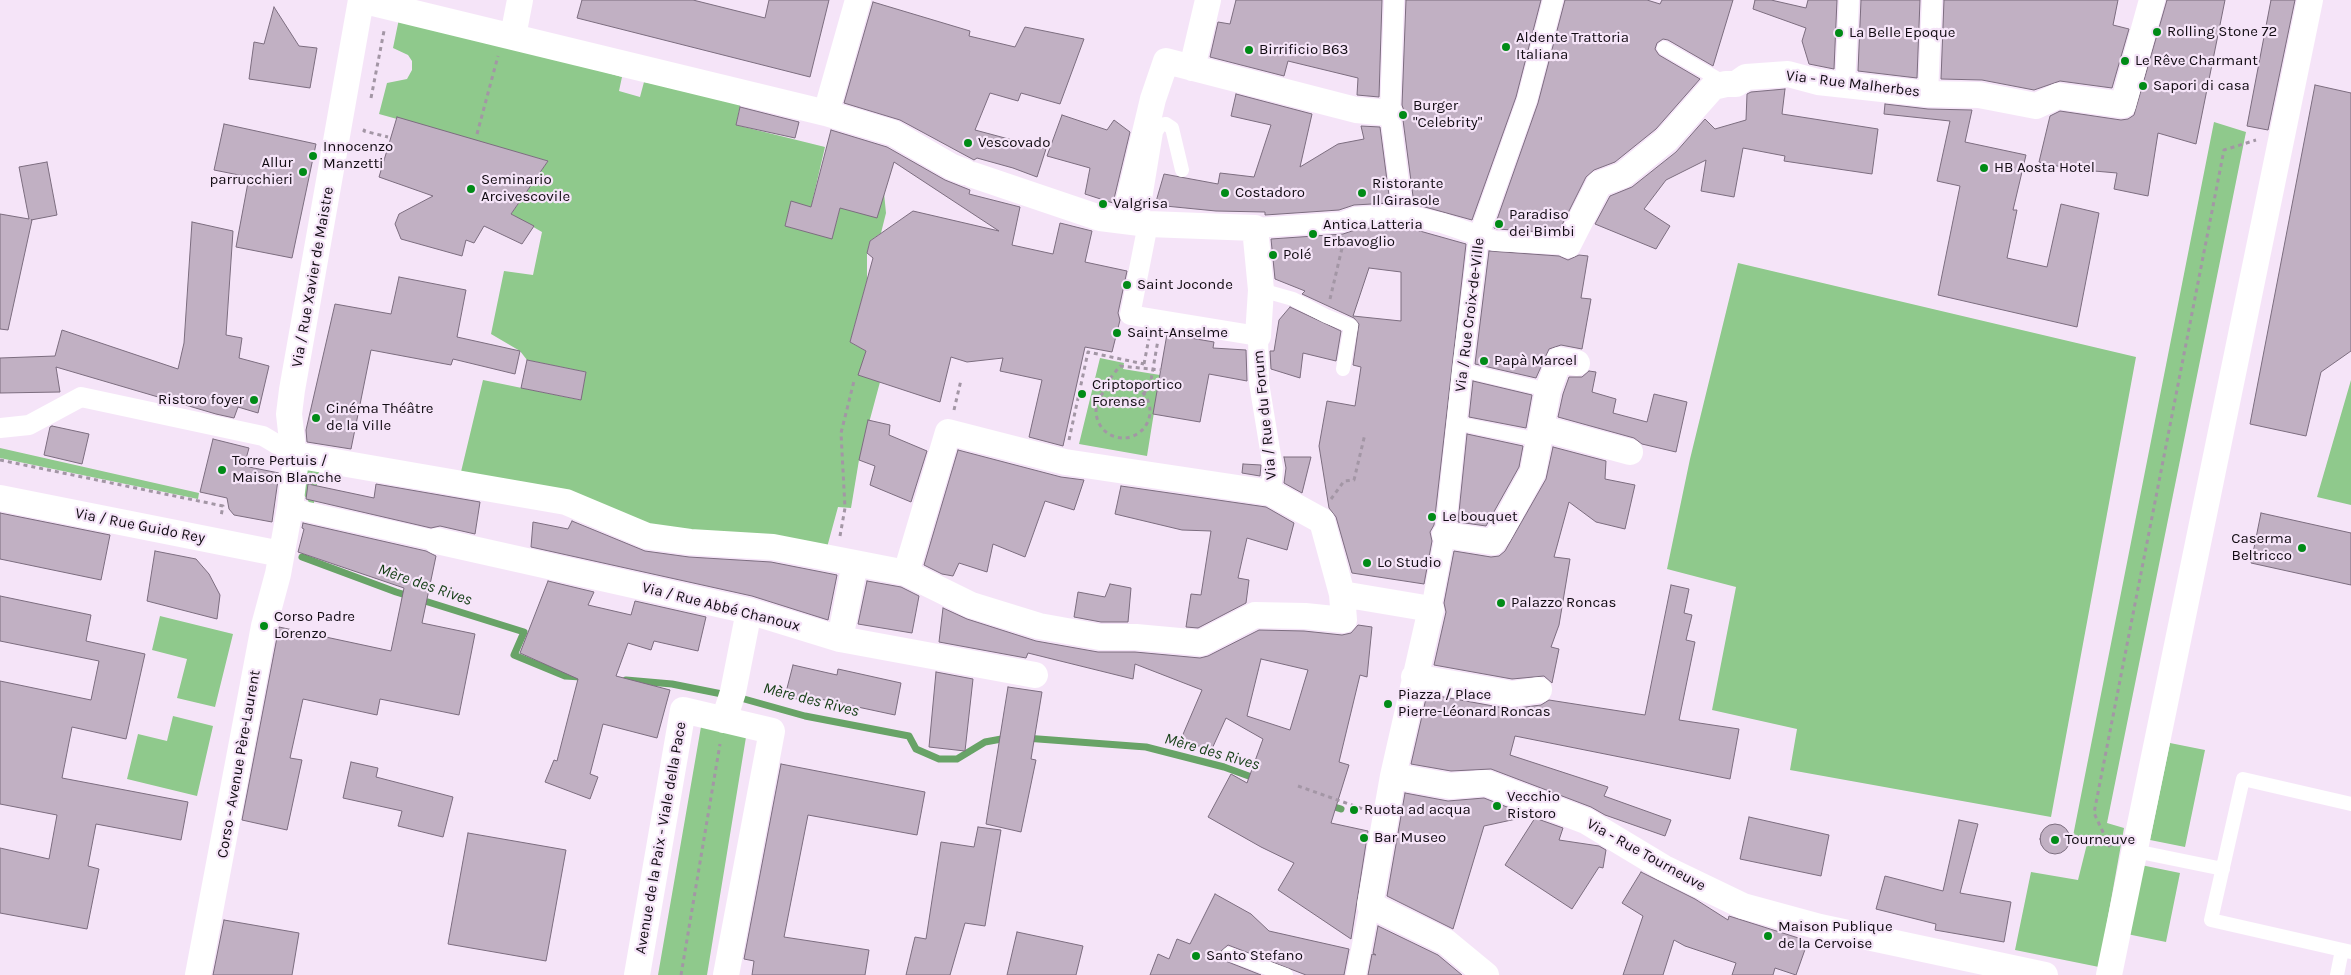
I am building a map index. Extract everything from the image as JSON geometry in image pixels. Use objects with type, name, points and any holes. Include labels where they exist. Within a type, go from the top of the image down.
[{"type":"street","points":[[361,0],[826,113],[893,133],[952,167],[969,174],[1100,218],[1138,223],[1255,228],[1403,214],[1495,241],[1568,245]]},
{"type":"street","name":"Via / Rue Xavier de Maistre","points":[[281,554],[290,508],[295,455],[289,414],[292,390],[361,0]]},
{"type":"street","points":[[508,35],[520,0]]},
{"type":"street","points":[[826,113],[858,0]]},
{"type":"street","points":[[1192,68],[1208,0]]},
{"type":"street","points":[[1394,0],[1390,112],[1403,214]]},
{"type":"street","name":"Via / Rue Croix-de-Ville","points":[[1431,609],[1445,535],[1462,370],[1479,235],[1527,100],[1553,0]]},
{"type":"street","points":[[1845,85],[1849,0]]},
{"type":"street","points":[[1928,94],[1932,0]]},
{"type":"street","name":"Via - Rue Malherbes","points":[[1568,245],[1599,184],[1623,175],[1666,140],[1713,87],[1736,84],[1746,77],[1788,74],[1818,82],[1845,85],[1928,94],[1979,95],[2001,103],[2036,106],[2058,96],[2122,105],[2152,0]]},
{"type":"street","points":[[2109,975],[2123,850],[2310,0]]},
{"type":"street","points":[[1255,228],[1261,290],[1258,336],[1130,315],[1138,223],[1153,99],[1166,61],[1356,110],[1390,112]]},
{"type":"street","name":"Via / Rue du Forum","points":[[1258,336],[1259,383],[1273,468],[1272,493]]},
{"type":"street","points":[[1445,535],[1493,542],[1533,472],[1548,390],[1559,360],[1577,363]]},
{"type":"street","points":[[0,428],[29,425],[81,397],[263,436],[295,455],[566,502],[648,536],[690,542],[773,547],[906,573],[971,605],[1039,626],[1100,638],[1136,637],[1201,643],[1255,615],[1305,616],[1344,620],[1342,594],[1322,521],[1272,493],[1065,462],[948,432],[906,573]]},
{"type":"street","points":[[1540,434],[1630,452]]},
{"type":"street","name":"Via / Rue Guido Rey","points":[[0,498],[281,554]]},
{"type":"street","points":[[290,508],[437,541]]},
{"type":"street","name":"Via / Rue Abbé Chanoux","points":[[437,541],[749,610],[840,638],[1035,675]]},
{"type":"street","name":"Corso - Avenue Père-Laurent","points":[[198,975],[264,626],[278,574],[281,554]]},
{"type":"street","points":[[840,638],[844,561]]},
{"type":"street","points":[[1342,594],[1431,609],[1393,776],[1356,975]]},
{"type":"street","points":[[729,705],[749,610]]},
{"type":"street","points":[[1414,677],[1512,694],[1538,690]]},
{"type":"street","name":"Avenue de la Paix - Viale della Pace","points":[[637,975],[683,710],[729,705],[772,731],[726,975]]},
{"type":"street","name":"Via - Rue Tourneuve","points":[[1393,776],[1450,786],[1486,783],[1586,821],[1664,868],[1743,906],[1820,928],[2045,975]]},
{"type":"street","points":[[1370,905],[1446,942],[1486,975]]},
{"type":"lane","points":[[1664,48],[1726,84]]},
{"type":"lane","points":[[1138,223],[1156,132],[1160,125],[1166,124],[1172,128],[1182,170]]},
{"type":"lane","points":[[1261,290],[1293,299],[1351,326],[1343,369]]},
{"type":"lane","points":[[1462,370],[1548,390]]},
{"type":"lane","points":[[1456,423],[1540,434]]},
{"type":"lane","points":[[2337,975],[2346,951],[2212,920],[2243,779],[2351,804]]},
{"type":"lane","points":[[2123,850],[2223,869]]},
{"type":"lane","points":[[1229,954],[1286,975]]},
{"type":"path","points":[[370,102],[389,6]]},
{"type":"path","points":[[477,134],[508,35]]},
{"type":"path","points":[[366,121],[364,131],[388,137]]},
{"type":"path","points":[[2123,850],[2094,813],[2224,150],[2257,140]]},
{"type":"path","points":[[1326,316],[1347,220]]},
{"type":"path","points":[[1144,366],[1152,319]]},
{"type":"path","points":[[1144,393],[1150,386],[1158,339]]},
{"type":"path","points":[[1065,462],[1088,352],[1161,370]]},
{"type":"path","points":[[1105,385],[1120,366],[1144,366]]},
{"type":"path","points":[[1094,380],[1110,387]]},
{"type":"path","points":[[844,561],[845,508],[841,432],[854,381]]},
{"type":"path","points":[[1128,384],[1144,393],[1149,401],[1150,411],[1144,428],[1137,434],[1128,437],[1118,437],[1102,428],[1096,411],[1102,393],[1110,387],[1128,384]]},
{"type":"path","points":[[1322,521],[1324,508],[1344,481],[1354,480],[1365,434]]},
{"type":"path","points":[[0,460],[223,506],[221,516]]},
{"type":"path","points":[[681,975],[729,705]]},
{"type":"path","points":[[1298,786],[1385,817]]},
{"type":"green space","points":[[400,14],[622,77],[619,91],[640,97],[644,82],[741,101],[736,125],[825,147],[811,207],[791,202],[785,226],[832,238],[840,208],[884,193],[886,213],[881,233],[870,241],[867,253],[867,280],[850,342],[866,351],[859,375],[880,382],[859,460],[851,508],[838,507],[826,551],[650,530],[460,476],[483,380],[580,400],[586,372],[527,360],[520,351],[491,334],[504,271],[533,275],[542,232],[511,214],[548,161],[379,114],[387,83],[407,79],[412,70],[412,61],[408,55],[393,48]]},
{"type":"green space","points":[[2214,122],[2246,132],[2107,823],[2124,828],[2099,967],[2015,950],[2031,872],[2078,880],[2088,840],[2073,836]]},
{"type":"green space","points":[[1738,263],[2136,357],[2051,817],[1790,770],[1797,729],[1712,710],[1736,587],[1667,569],[1690,459]]},
{"type":"green space","points":[[1100,358],[1124,363],[1123,369],[1160,375],[1147,456],[1079,444]]},
{"type":"green space","points":[[2351,380],[2351,505],[2317,497]]},
{"type":"green space","points":[[0,448],[199,493],[198,499],[0,458]]},
{"type":"green space","points":[[304,464],[320,467],[313,508],[304,495]]},
{"type":"green space","points":[[160,616],[233,634],[215,707],[177,698],[187,659],[152,650]]},
{"type":"green space","points":[[173,716],[213,726],[197,796],[127,779],[138,734],[167,741]]},
{"type":"green space","points":[[702,721],[747,731],[707,975],[658,975]]},
{"type":"green space","points":[[2170,743],[2205,750],[2185,847],[2150,840]]},
{"type":"green space","points":[[2141,865],[2180,873],[2166,942],[2127,934]]},
{"type":"building","points":[[582,0],[693,0],[765,18],[769,0],[829,0],[810,77],[577,18]]},
{"type":"building","points":[[1236,0],[1382,0],[1379,97],[1357,95],[1358,78],[1288,61],[1284,76],[1210,57],[1218,22],[1230,24]]},
{"type":"building","points":[[1406,0],[1541,0],[1516,97],[1472,220],[1414,204],[1403,120],[1405,114],[1402,105]]},
{"type":"building","points":[[1565,0],[1647,0],[1660,4],[1662,0],[1733,0],[1713,66],[1668,40],[1663,39],[1657,43],[1655,49],[1659,55],[1700,79],[1656,129],[1615,162],[1594,170],[1586,177],[1558,233],[1497,229],[1494,228],[1538,103]]},
{"type":"building","points":[[1755,0],[1771,0],[1806,8],[1808,0],[1837,0],[1834,69],[1809,64],[1802,41],[1806,28],[1753,9]]},
{"type":"building","points":[[1861,0],[1920,0],[1917,78],[1858,71]]},
{"type":"building","points":[[1944,0],[2118,0],[2113,25],[2129,29],[2112,88],[2060,81],[2034,90],[1982,80],[1941,79]]},
{"type":"building","points":[[2167,0],[2225,0],[2196,144],[2158,133],[2148,196],[2114,189],[2117,173],[2071,169],[2039,162],[2050,116],[2060,111],[2121,120],[2128,119],[2134,115]]},
{"type":"building","points":[[2271,0],[2295,0],[2268,130],[2247,126]]},
{"type":"building","points":[[873,2],[970,31],[969,36],[1015,47],[1025,27],[1084,39],[1060,104],[1021,93],[1018,101],[990,93],[975,130],[1046,149],[1037,177],[977,158],[974,160],[900,120],[844,103]]},
{"type":"building","points":[[274,7],[299,46],[317,48],[310,88],[249,79],[254,42],[264,44]]},
{"type":"building","points":[[2315,85],[2351,93],[2351,351],[2321,372],[2306,436],[2250,424]]},
{"type":"building","points":[[1785,89],[1782,114],[1878,129],[1872,174],[1784,161],[1785,156],[1743,148],[1734,197],[1701,191],[1706,160],[1666,180],[1644,209],[1670,226],[1656,249],[1595,224],[1610,196],[1632,187],[1676,152],[1705,119],[1715,129],[1746,120],[1747,94]]},
{"type":"building","points":[[1236,94],[1312,114],[1300,167],[1338,144],[1364,139],[1361,126],[1380,127],[1390,203],[1354,205],[1339,210],[1265,215],[1265,212],[1216,211],[1155,205],[1164,174],[1218,184],[1220,173],[1254,177],[1271,125],[1231,116]]},
{"type":"building","points":[[1885,104],[1928,109],[1972,110],[1965,142],[2026,155],[2013,210],[2017,210],[2007,258],[2047,267],[2061,204],[2099,213],[2077,327],[1938,295],[1960,186],[1937,181],[1950,121],[1884,114]]},
{"type":"building","points":[[740,107],[799,122],[795,138],[736,125]]},
{"type":"building","points":[[1062,115],[1107,130],[1114,120],[1130,132],[1113,203],[1085,194],[1090,168],[1047,156]]},
{"type":"building","name":"Seminario Arcivescovile","points":[[397,117],[548,161],[511,214],[534,226],[522,244],[484,226],[474,243],[466,240],[462,256],[401,239],[395,224],[399,214],[433,196],[379,177]]},
{"type":"building","points":[[224,124],[316,144],[292,258],[236,247],[249,177],[214,170]]},
{"type":"building","points":[[831,130],[887,147],[945,180],[970,190],[969,194],[1020,207],[1012,245],[1053,254],[1060,223],[1092,231],[1085,262],[1127,271],[1118,313],[1120,320],[1112,352],[1085,347],[1063,446],[1029,437],[1042,380],[1000,371],[1003,358],[967,362],[951,357],[940,402],[858,375],[866,351],[850,342],[873,258],[867,253],[870,241],[913,211],[999,231],[894,162],[877,218],[840,208],[832,239],[785,226],[791,201],[811,207]]},
{"type":"building","points":[[47,162],[57,215],[31,220],[8,330],[0,329],[0,214],[29,219],[19,167]]},
{"type":"building","points":[[192,222],[233,231],[226,335],[242,338],[239,358],[269,366],[258,413],[238,407],[234,418],[216,414],[56,367],[60,392],[0,393],[0,358],[55,356],[62,330],[178,369],[184,343]]},
{"type":"building","points":[[1402,226],[1466,244],[1434,525],[1430,532],[1432,541],[1424,584],[1352,573],[1336,517],[1329,508],[1319,446],[1327,401],[1355,406],[1361,367],[1353,365],[1359,324],[1354,318],[1302,294],[1305,291],[1275,279],[1271,239],[1343,234],[1358,229]],"holes":[[[1369,268],[1401,272],[1401,321],[1353,316]]]},
{"type":"building","points":[[1489,251],[1559,256],[1568,260],[1579,255],[1588,256],[1581,298],[1591,299],[1582,349],[1561,345],[1549,349],[1536,378],[1475,364]]},
{"type":"building","points":[[399,277],[466,290],[457,337],[520,351],[515,374],[453,359],[451,365],[371,350],[351,449],[307,442],[306,430],[335,304],[391,314]]},
{"type":"building","points":[[1290,307],[1341,331],[1336,361],[1303,353],[1300,378],[1271,369],[1270,351],[1274,351],[1279,320]]},
{"type":"building","points":[[1167,334],[1214,342],[1213,348],[1246,350],[1247,381],[1209,374],[1200,422],[1153,414]]},
{"type":"building","points":[[527,360],[586,372],[581,400],[521,388]]},
{"type":"building","points":[[1589,371],[1596,372],[1592,392],[1616,399],[1613,413],[1647,422],[1654,394],[1687,402],[1676,452],[1642,444],[1634,438],[1558,417],[1569,377],[1582,377]]},
{"type":"building","points":[[1473,381],[1532,395],[1526,428],[1469,417]]},
{"type":"building","points":[[868,420],[890,425],[889,435],[927,451],[911,502],[870,485],[875,466],[859,460]]},
{"type":"building","points":[[50,427],[89,434],[82,464],[44,455]]},
{"type":"building","points":[[1467,434],[1523,446],[1519,467],[1486,526],[1458,522]]},
{"type":"building","points":[[213,439],[249,448],[244,466],[279,473],[272,522],[234,515],[229,509],[227,498],[200,492]]},
{"type":"building","points":[[1553,447],[1606,461],[1605,479],[1635,485],[1625,529],[1596,522],[1569,502],[1554,557],[1570,559],[1559,625],[1551,647],[1559,649],[1552,683],[1544,676],[1512,679],[1434,665],[1446,612],[1444,603],[1454,551],[1491,557],[1499,556],[1505,551],[1546,479]]},
{"type":"building","points":[[958,450],[1061,477],[1084,480],[1074,510],[1045,501],[1025,557],[993,544],[987,572],[959,563],[953,576],[942,574],[924,565]]},
{"type":"building","points":[[1284,457],[1311,457],[1302,493],[1284,483],[1286,468]]},
{"type":"building","points":[[1243,464],[1261,465],[1260,476],[1242,473]]},
{"type":"building","points":[[308,484],[374,498],[376,484],[480,502],[475,534],[440,526],[431,528],[306,499]]},
{"type":"building","points":[[1121,486],[1266,507],[1294,523],[1287,550],[1247,538],[1238,578],[1249,580],[1246,603],[1198,628],[1186,627],[1191,594],[1201,595],[1211,531],[1182,530],[1115,514]]},
{"type":"building","points":[[0,513],[110,535],[101,580],[0,559]]},
{"type":"building","name":"Caserma Beltricco","points":[[2261,513],[2351,533],[2351,585],[2251,563]]},
{"type":"building","points":[[572,521],[645,551],[689,557],[771,562],[837,575],[828,620],[752,596],[531,547],[533,522],[568,529]]},
{"type":"building","points":[[303,523],[426,551],[436,556],[422,623],[475,634],[459,715],[380,699],[377,715],[303,699],[290,758],[302,760],[287,830],[242,820],[279,627],[391,651],[404,588],[298,552],[304,529],[302,528]]},
{"type":"building","points":[[155,551],[196,559],[209,574],[220,595],[217,619],[147,601]]},
{"type":"building","points":[[548,581],[594,592],[588,605],[631,615],[635,601],[706,617],[698,651],[654,641],[651,650],[628,643],[616,676],[670,690],[657,738],[603,724],[590,774],[598,777],[590,799],[545,782],[554,760],[557,761],[578,679],[520,653]]},
{"type":"building","points":[[867,581],[901,587],[919,596],[912,633],[858,624]]},
{"type":"building","points":[[1110,584],[1131,588],[1128,622],[1101,622],[1074,617],[1078,592],[1105,597]]},
{"type":"building","points":[[1671,585],[1689,589],[1684,613],[1692,615],[1686,640],[1695,642],[1679,720],[1739,729],[1730,779],[1515,736],[1510,755],[1608,787],[1604,796],[1671,820],[1665,836],[1605,815],[1591,807],[1491,769],[1451,771],[1411,764],[1427,694],[1510,709],[1541,705],[1549,700],[1645,715]]},
{"type":"building","points":[[0,596],[91,615],[86,641],[145,654],[126,739],[72,727],[62,778],[188,802],[181,840],[96,824],[88,866],[99,869],[87,929],[0,913],[0,848],[49,859],[57,815],[0,804],[0,681],[91,700],[99,661],[0,641]]},
{"type":"building","points":[[943,608],[967,619],[1036,641],[1098,652],[1135,652],[1200,658],[1208,656],[1259,630],[1304,631],[1342,635],[1351,633],[1358,625],[1372,627],[1367,677],[1360,675],[1339,762],[1349,765],[1331,823],[1368,831],[1351,939],[1278,890],[1294,863],[1208,817],[1231,774],[1247,783],[1263,739],[1226,718],[1211,751],[1181,739],[1202,690],[1135,664],[1133,679],[1028,653],[1026,658],[939,642]],"holes":[[[1261,659],[1308,670],[1290,730],[1247,716]]]},
{"type":"building","points":[[793,665],[837,675],[838,669],[901,683],[895,715],[811,697],[809,702],[785,696]]},
{"type":"building","points":[[936,672],[973,679],[965,751],[929,747]]},
{"type":"building","points":[[1008,687],[1042,692],[1031,759],[1036,760],[1021,832],[986,824]]},
{"type":"building","points":[[351,762],[378,768],[376,777],[453,797],[443,837],[398,826],[402,811],[343,798]]},
{"type":"building","points":[[781,764],[925,792],[917,835],[808,815],[784,937],[869,950],[865,975],[752,975],[754,961],[744,959]]},
{"type":"building","points":[[1405,793],[1448,801],[1484,798],[1530,816],[1484,826],[1453,929],[1387,896]]},
{"type":"building","points":[[1749,817],[1829,835],[1821,876],[1740,859]]},
{"type":"building","points":[[1535,818],[1563,828],[1559,840],[1599,846],[1606,850],[1603,868],[1599,867],[1572,909],[1505,865]]},
{"type":"building","points":[[1959,820],[1978,824],[1960,893],[2011,902],[2004,942],[1935,930],[1936,924],[1876,909],[1885,876],[1943,891]]},
{"type":"building","name":"Tourneuve","points":[[2055,824],[2066,828],[2070,839],[2066,850],[2055,854],[2044,850],[2040,839],[2044,828]]},
{"type":"building","points":[[978,827],[1001,830],[985,926],[965,923],[950,975],[906,975],[915,937],[926,939],[941,842],[974,847]]},
{"type":"building","points":[[468,833],[566,850],[546,961],[448,944]]},
{"type":"building","points":[[1641,872],[1695,899],[1728,920],[1729,916],[1808,941],[1796,975],[1775,968],[1773,975],[1732,975],[1736,963],[1685,946],[1674,940],[1663,975],[1623,975],[1643,916],[1622,903]]},
{"type":"building","points":[[1215,894],[1251,914],[1269,931],[1349,949],[1344,975],[1306,975],[1228,945],[1221,951],[1223,960],[1261,975],[1150,975],[1158,954],[1169,959],[1177,939],[1190,944]]},
{"type":"building","points":[[224,920],[299,933],[292,975],[213,975]]},
{"type":"building","points":[[1378,926],[1438,955],[1462,975],[1368,975],[1372,954],[1376,955],[1373,953]]},
{"type":"building","points":[[1017,932],[1083,946],[1076,975],[1007,975]]},
{"type":"waterway","name":"Mère des Rives","points":[[302,557],[396,592],[524,632],[514,655],[565,676],[581,677]]},
{"type":"waterway","name":"Mère des Rives","points":[[626,680],[672,684],[727,695]]},
{"type":"waterway","name":"Mère des Rives","points":[[737,697],[805,716],[909,736],[916,749],[939,759],[957,759],[985,742],[1007,738]]},
{"type":"waterway","name":"Mère des Rives","points":[[1025,738],[1146,747],[1224,767],[1257,779]]},
{"type":"waterway","name":"Mère des Rives","points":[[1328,805],[1341,809]]},
{"type":"place","name":"Rolling Stone 72","points":[[2157,32]]},
{"type":"place","name":"La Belle Epoque","points":[[1839,33]]},
{"type":"place","name":"Aldente Trattoria Italiana","points":[[1506,47]]},
{"type":"place","name":"Birrificio B63","points":[[1249,50]]},
{"type":"place","name":"Le Rêve Charmant","points":[[2125,61]]},
{"type":"place","name":"Sapori di casa","points":[[2143,86]]},
{"type":"place","name":"Burger \"Celebrity\"","points":[[1403,115]]},
{"type":"place","name":"Vescovado","points":[[968,143]]},
{"type":"place","name":"Innocenzo Manzetti","points":[[313,156]]},
{"type":"place","name":"HB Aosta Hotel","points":[[1984,168]]},
{"type":"place","name":"Allur parrucchieri","points":[[303,172]]},
{"type":"place","name":"Seminario Arcivescovile","points":[[471,189]]},
{"type":"place","name":"Costadoro","points":[[1225,193]]},
{"type":"place","name":"Ristorante Il Girasole","points":[[1362,193]]},
{"type":"place","name":"Valgrisa","points":[[1103,204]]},
{"type":"place","name":"Paradiso dei Bimbi","points":[[1499,224]]},
{"type":"place","name":"Antica Latteria Erbavoglio","points":[[1313,234]]},
{"type":"place","name":"Polé","points":[[1273,255]]},
{"type":"place","name":"Saint Joconde","points":[[1127,285]]},
{"type":"place","name":"Saint-Anselme","points":[[1117,333]]},
{"type":"place","name":"Papà Marcel","points":[[1484,361]]},
{"type":"place","name":"Criptoportico Forense","points":[[1082,394]]},
{"type":"place","name":"Ristoro foyer","points":[[254,400]]},
{"type":"place","name":"Cinéma Théâtre de la Ville","points":[[316,418]]},
{"type":"place","name":"Torre Pertuis / Maison Blanche","points":[[222,470]]},
{"type":"place","name":"Le bouquet","points":[[1432,517]]},
{"type":"place","name":"Caserma Beltricco","points":[[2302,548]]},
{"type":"place","name":"Lo Studio","points":[[1367,563]]},
{"type":"place","name":"Palazzo Roncas","points":[[1501,603]]},
{"type":"place","name":"Corso Padre Lorenzo","points":[[264,626]]},
{"type":"place","name":"Piazza / Place Pierre-Léonard Roncas","points":[[1388,704]]},
{"type":"place","name":"Vecchio Ristoro","points":[[1497,806]]},
{"type":"place","name":"Ruota ad acqua","points":[[1354,810]]},
{"type":"place","name":"Bar Museo","points":[[1364,838]]},
{"type":"place","name":"Tourneuve","points":[[2055,840]]},
{"type":"place","name":"Maison Publique de la Cervoise","points":[[1768,936]]},
{"type":"place","name":"Santo Stefano","points":[[1196,956]]}]
